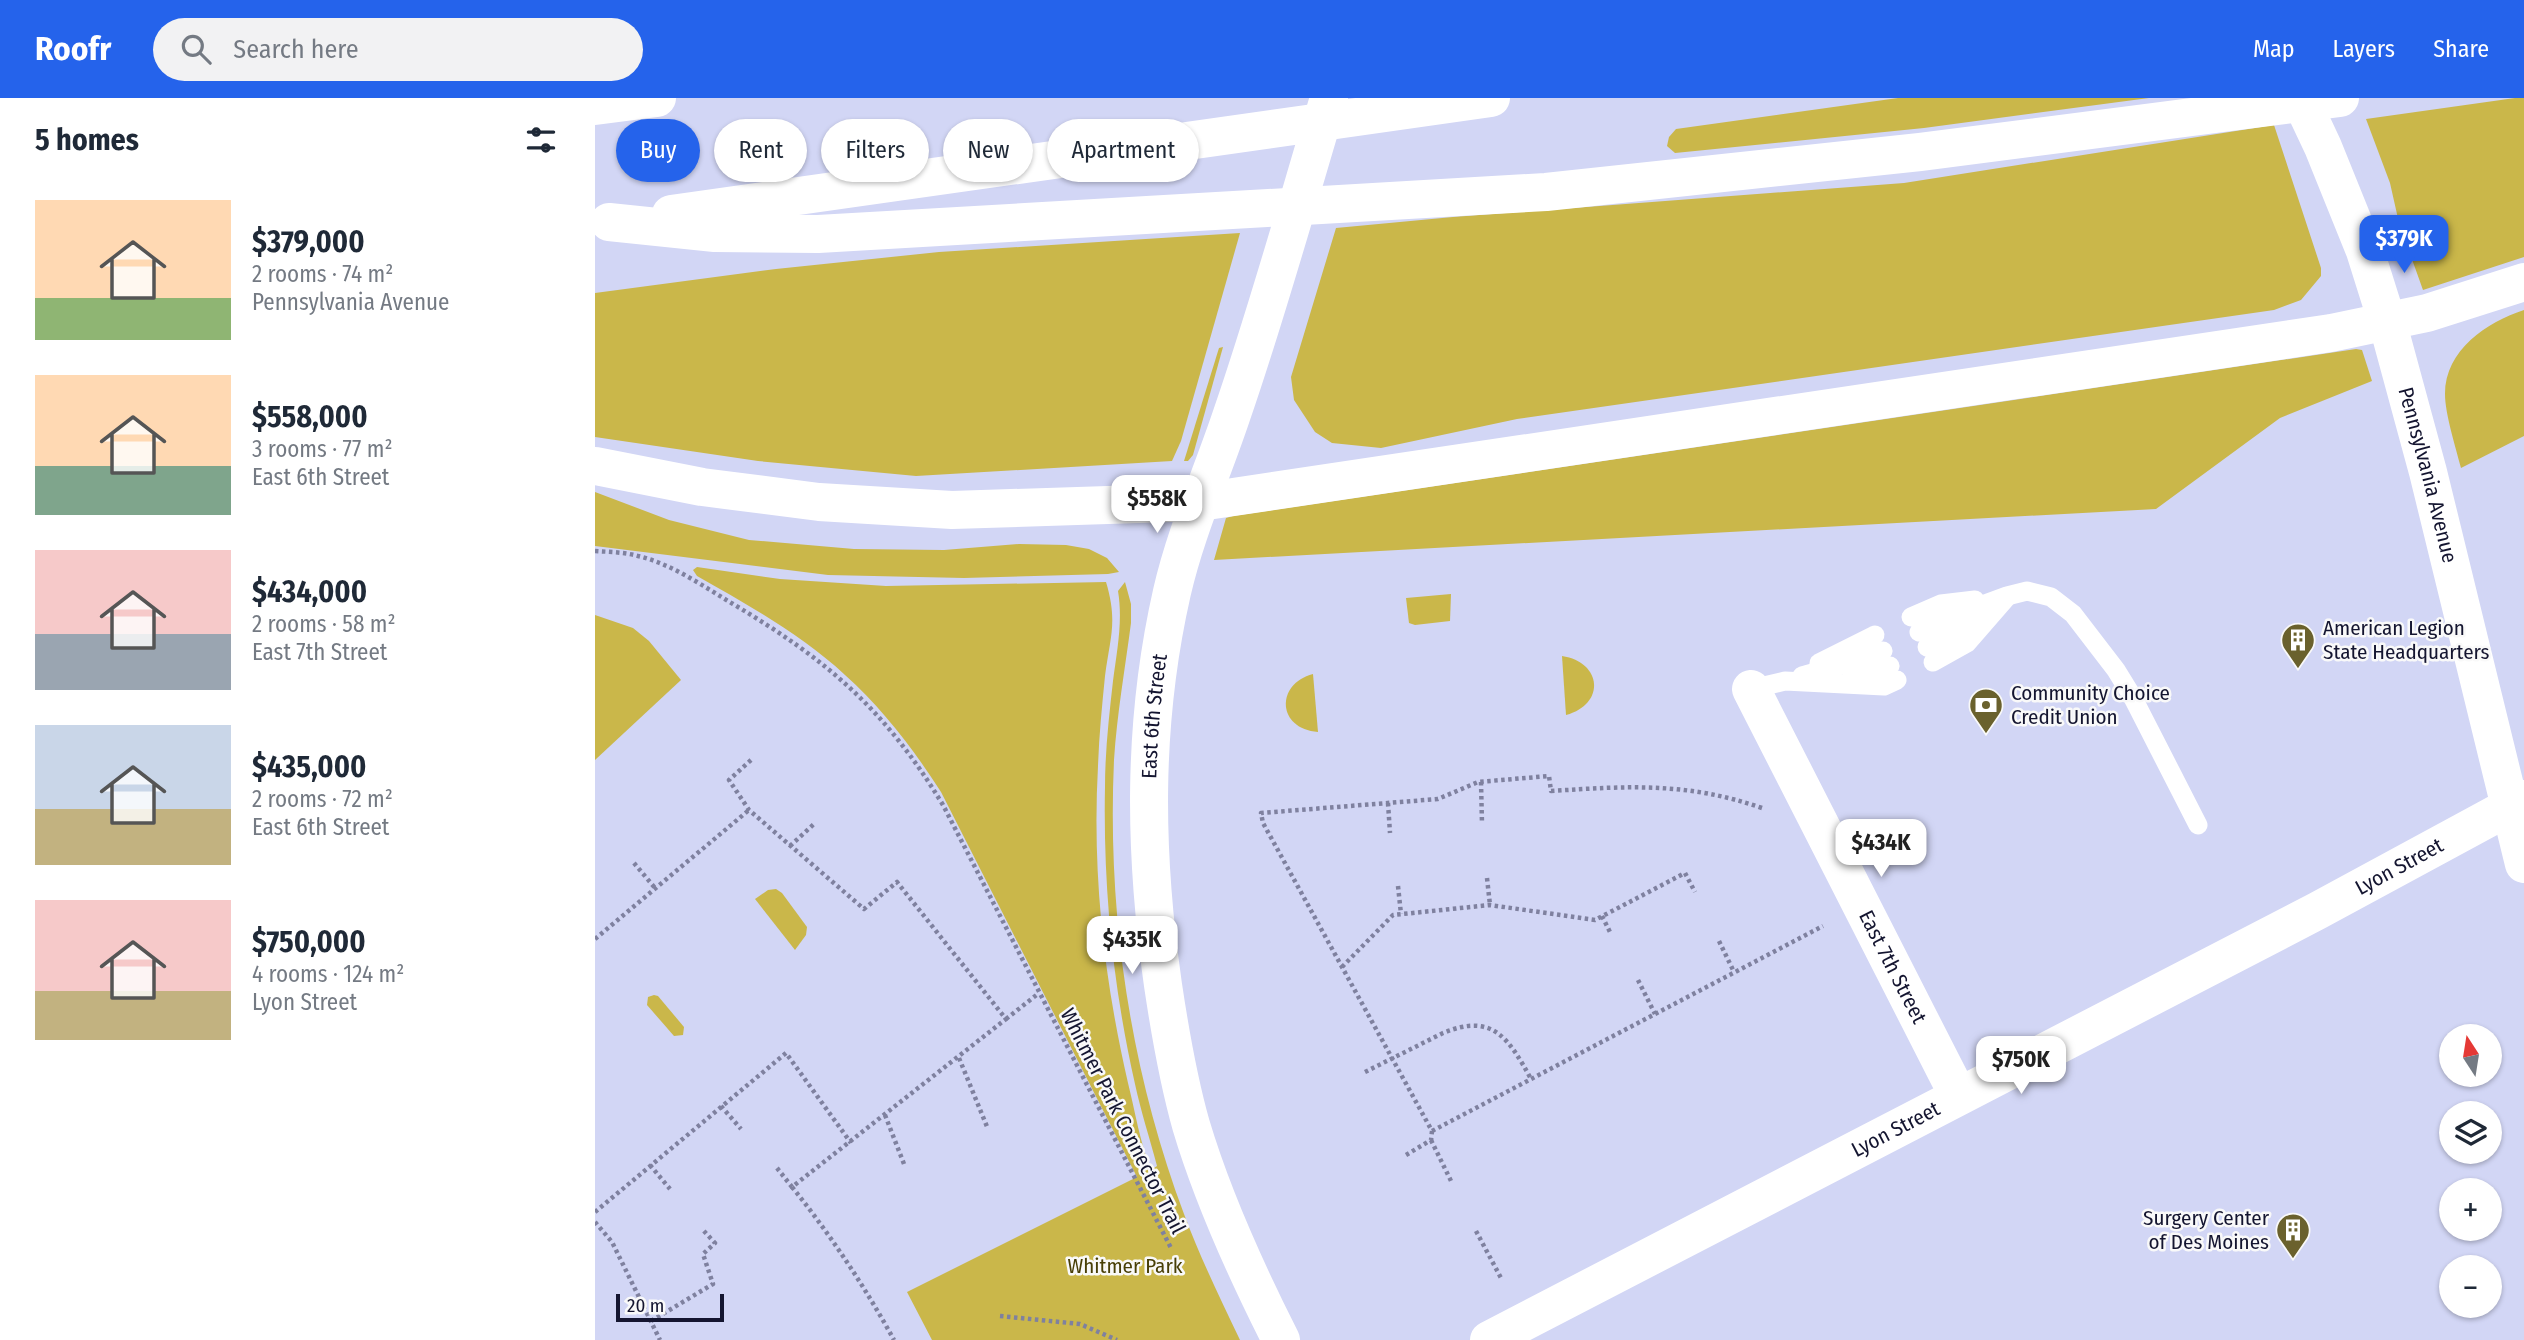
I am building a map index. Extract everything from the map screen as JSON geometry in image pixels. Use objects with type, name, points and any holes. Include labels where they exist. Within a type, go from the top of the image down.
[{"type":"main road","points":[[595,106],[657,98]]},
{"type":"main road","name":"East 6th Street","points":[[1281,1340],[1224,1216],[1191,1125],[1170,1032],[1154,925],[1148,764],[1152,712],[1171,596],[1200,502],[1232,416],[1329,98]]},
{"type":"main road","points":[[602,223],[1491,98]]},
{"type":"main road","name":"Pennsylvania Avenue","points":[[2300,98],[2365,251],[2387,321],[2517,803],[2524,864]]},
{"type":"main road","points":[[602,223],[715,233],[818,234],[1546,192],[1920,152],[2340,98]]},
{"type":"main road","points":[[595,466],[702,487],[819,502],[952,510],[1200,502],[2290,340],[2427,313],[2524,282]]},
{"type":"main road","name":"East 7th Street","points":[[1768,685],[1958,1095]]},
{"type":"main road","name":"Lyon Street","points":[[1489,1340],[2317,911],[2517,803]]},
{"type":"lane","points":[[2007,596],[1961,631],[1923,639],[1941,604],[2027,591],[2051,597],[2073,614],[2126,687],[2198,825]]},
{"type":"lane","points":[[1886,658],[1884,686],[1768,685],[1886,658]]},
{"type":"path","name":"Whitmer Park Connector Trail","points":[[595,551],[637,556],[680,573],[796,643],[841,678],[885,722],[919,765],[943,804],[1171,1248]]},
{"type":"path","points":[[751,760],[729,780],[749,810],[864,909],[897,882],[1006,1019]]},
{"type":"path","points":[[1452,1183],[1431,1140],[1431,1131],[1263,823],[1261,813],[1438,800],[1481,782],[1549,776],[1552,791],[1631,786],[1692,789],[1729,796],[1762,808]]},
{"type":"path","points":[[1481,782],[1482,824]]},
{"type":"path","points":[[1388,803],[1390,833]]},
{"type":"path","points":[[595,939],[749,810]]},
{"type":"path","points":[[790,846],[814,824]]},
{"type":"path","points":[[634,863],[655,888]]},
{"type":"path","points":[[1342,967],[1393,915],[1490,905],[1595,920],[1685,873],[1695,892]]},
{"type":"path","points":[[1487,878],[1490,905]]},
{"type":"path","points":[[1398,886],[1401,914]]},
{"type":"path","points":[[1602,916],[1611,934]]},
{"type":"path","points":[[1431,1131],[1823,926]]},
{"type":"path","points":[[1719,941],[1734,972]]},
{"type":"path","points":[[1639,980],[1655,1014]]},
{"type":"path","points":[[792,1187],[1039,993]]},
{"type":"path","points":[[1366,1072],[1443,1032],[1455,1027],[1474,1025],[1503,1036],[1512,1045],[1531,1079]]},
{"type":"path","points":[[595,1212],[786,1053],[851,1143]]},
{"type":"path","points":[[958,1058],[988,1129]]},
{"type":"path","points":[[721,1106],[741,1129]]},
{"type":"path","points":[[885,1115],[904,1164]]},
{"type":"path","points":[[1406,1155],[1431,1140]]},
{"type":"path","points":[[650,1165],[670,1189]]},
{"type":"path","points":[[777,1168],[835,1246],[894,1340]]},
{"type":"path","points":[[595,1222],[612,1242],[660,1340]]},
{"type":"path","points":[[651,1321],[713,1284],[703,1254],[715,1242],[703,1230]]},
{"type":"path","points":[[1476,1231],[1501,1278]]},
{"type":"path","points":[[1000,1316],[1080,1324],[1117,1340]]},
{"type":"green space","points":[[1898,98],[2149,98],[1924,128],[1675,153],[1667,146],[1669,137],[1676,129]]},
{"type":"green space","points":[[2524,98],[2524,257],[2423,290],[2399,223],[2390,183],[2366,119]]},
{"type":"green space","points":[[2274,125],[2321,268],[2321,276],[2301,300],[2274,310],[1517,419],[1381,448],[1332,443],[1315,432],[1294,400],[1291,377],[1336,228],[1904,183]]},
{"type":"green space","points":[[1240,233],[1181,441],[1172,461],[916,476],[758,461],[595,437],[595,293],[776,269],[939,252]]},
{"type":"green space","points":[[2524,310],[2524,436],[2461,468],[2445,402],[2447,378],[2452,364],[2460,351],[2483,330]]},
{"type":"green space","points":[[1223,347],[1193,455],[1188,461],[1184,461],[1219,348]]},
{"type":"green space","points":[[2362,350],[2372,381],[2280,418],[2156,509],[1214,560],[1226,518],[1233,516]]},
{"type":"green space","points":[[595,492],[669,520],[749,540],[854,549],[944,550],[1019,544],[1066,545],[1089,549],[1107,558],[1119,572],[964,578],[828,575],[595,546]]},
{"type":"green space","name":"Whitmer Park","points":[[697,567],[780,579],[886,586],[1106,582],[1112,619],[1098,755],[1097,846],[1102,926],[1112,1005],[1141,1138],[1151,1170],[1157,1166],[1135,1084],[1115,974],[1106,862],[1106,747],[1119,636],[1118,591],[1125,582],[1131,604],[1131,623],[1115,743],[1113,818],[1114,876],[1126,991],[1149,1104],[1165,1159],[1197,1246],[1240,1340],[932,1340],[907,1292],[1137,1177],[941,792],[920,761],[872,702],[828,660],[774,621],[697,576],[693,570]]},
{"type":"green space","points":[[1451,594],[1450,621],[1415,625],[1409,623],[1406,598]]},
{"type":"green space","points":[[595,615],[633,628],[649,641],[681,680],[595,760]]},
{"type":"green space","points":[[1562,656],[1585,666],[1594,684],[1588,702],[1579,710],[1566,715]]},
{"type":"green space","points":[[1313,674],[1318,732],[1304,729],[1295,723],[1288,715],[1286,706],[1292,687]]},
{"type":"green space","points":[[776,889],[782,893],[807,927],[806,935],[795,950],[755,899],[768,890]]},
{"type":"green space","points":[[658,996],[684,1027],[683,1035],[674,1036],[647,1005],[648,997]]},
{"type":"place","name":"American Legion State Headquarters","points":[[2298,670]]},
{"type":"place","name":"Community Choice Credit Union","points":[[1986,735]]},
{"type":"place","name":"Surgery Center of Des Moines","points":[[2293,1260]]}]
